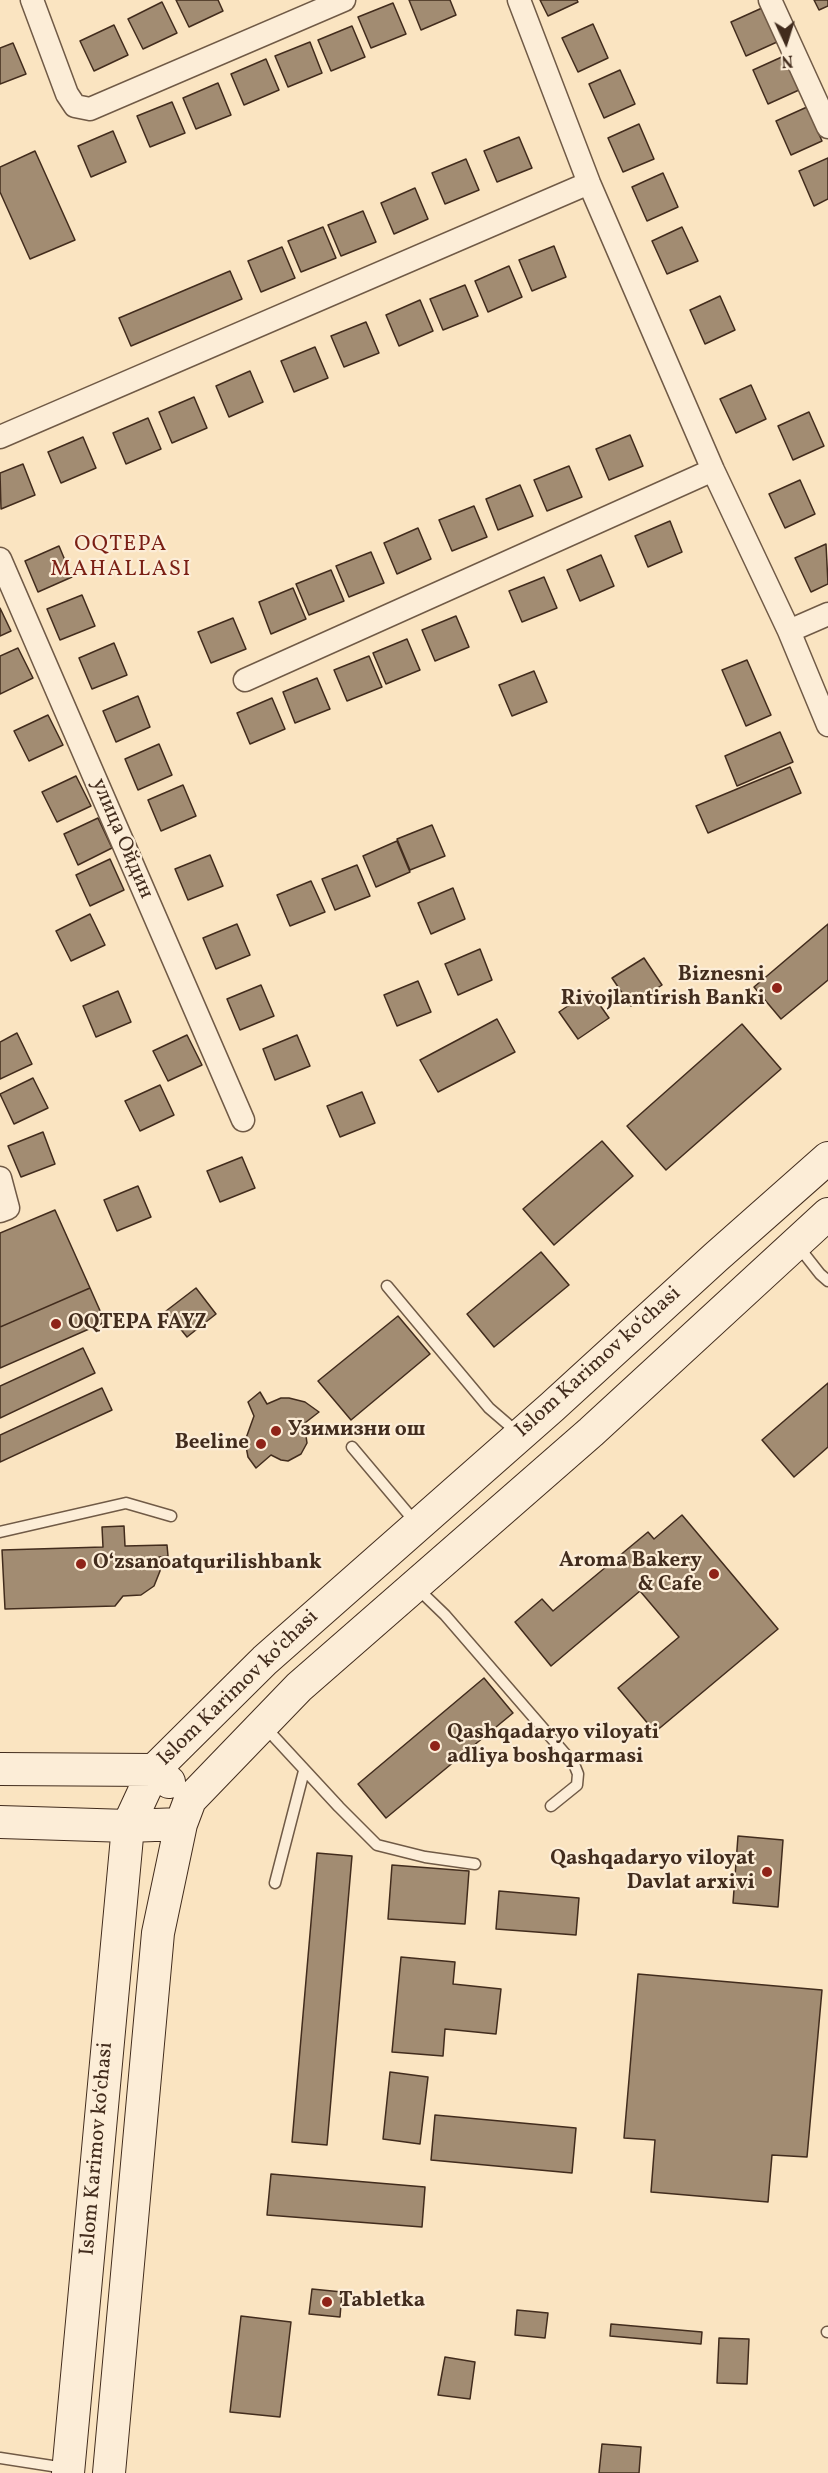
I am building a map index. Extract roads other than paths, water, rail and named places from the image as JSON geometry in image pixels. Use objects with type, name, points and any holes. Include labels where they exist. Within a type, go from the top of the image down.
[{"type":"main road","name":"Islom Karimov ko‘chasi","points":[[69,2471],[128,1826],[154,1770],[265,1660],[552,1407],[828,1158]]},
{"type":"main road","name":"Islom Karimov ko‘chasi","points":[[109,2473],[158,1933],[186,1812],[262,1725],[299,1688],[584,1437],[828,1214]]},
{"type":"main road","points":[[552,1407],[584,1437]]},
{"type":"main road","points":[[0,1769],[154,1770],[186,1812],[128,1826],[0,1822]]},
{"type":"street","points":[[32,0],[67,94],[75,106],[90,109],[344,0]]},
{"type":"street","points":[[519,0],[589,183],[713,470],[789,631],[828,725]]},
{"type":"street","points":[[770,0],[828,127]]},
{"type":"street","points":[[0,437],[589,183]]},
{"type":"street","points":[[245,680],[713,470]]},
{"type":"street","name":"улица Ойдин","points":[[0,559],[243,1120]]},
{"type":"street","points":[[789,631],[828,614]]},
{"type":"street","points":[[0,1178],[8,1208],[0,1211]]},
{"type":"lane","points":[[796,1243],[828,1281]]},
{"type":"lane","points":[[387,1286],[489,1408],[520,1435]]},
{"type":"lane","points":[[352,1447],[418,1525]]},
{"type":"lane","points":[[0,1532],[126,1503],[171,1516]]},
{"type":"lane","points":[[414,1586],[453,1623],[574,1764],[578,1774],[577,1785],[551,1806]]},
{"type":"lane","points":[[262,1725],[377,1845],[425,1857],[476,1864]]},
{"type":"lane","points":[[275,1883],[304,1771]]},
{"type":"lane","points":[[0,2458],[69,2471]]},
{"type":"place","name":"Biznesni Rivojlantirish Banki","points":[[777,988]]},
{"type":"place","name":"OQTEPA FAYZ","points":[[56,1324]]},
{"type":"place","name":"Узимизни ош","points":[[276,1431]]},
{"type":"place","name":"Beeline","points":[[261,1444]]},
{"type":"place","name":"Oʻzsanoatqurilishbank","points":[[81,1564]]},
{"type":"place","name":"Aroma Bakery & Cafe","points":[[714,1574]]},
{"type":"place","name":"Qashqadaryo viloyati adliya boshqarmasi","points":[[435,1746]]},
{"type":"place","name":"Qashqadaryo viloyat Davlat arxivi","points":[[767,1872]]},
{"type":"place","name":"Tabletka","points":[[327,2302]]},
{"type":"district","name":"OQTEPA MAHALLASI","points":[[121,558]]}]
